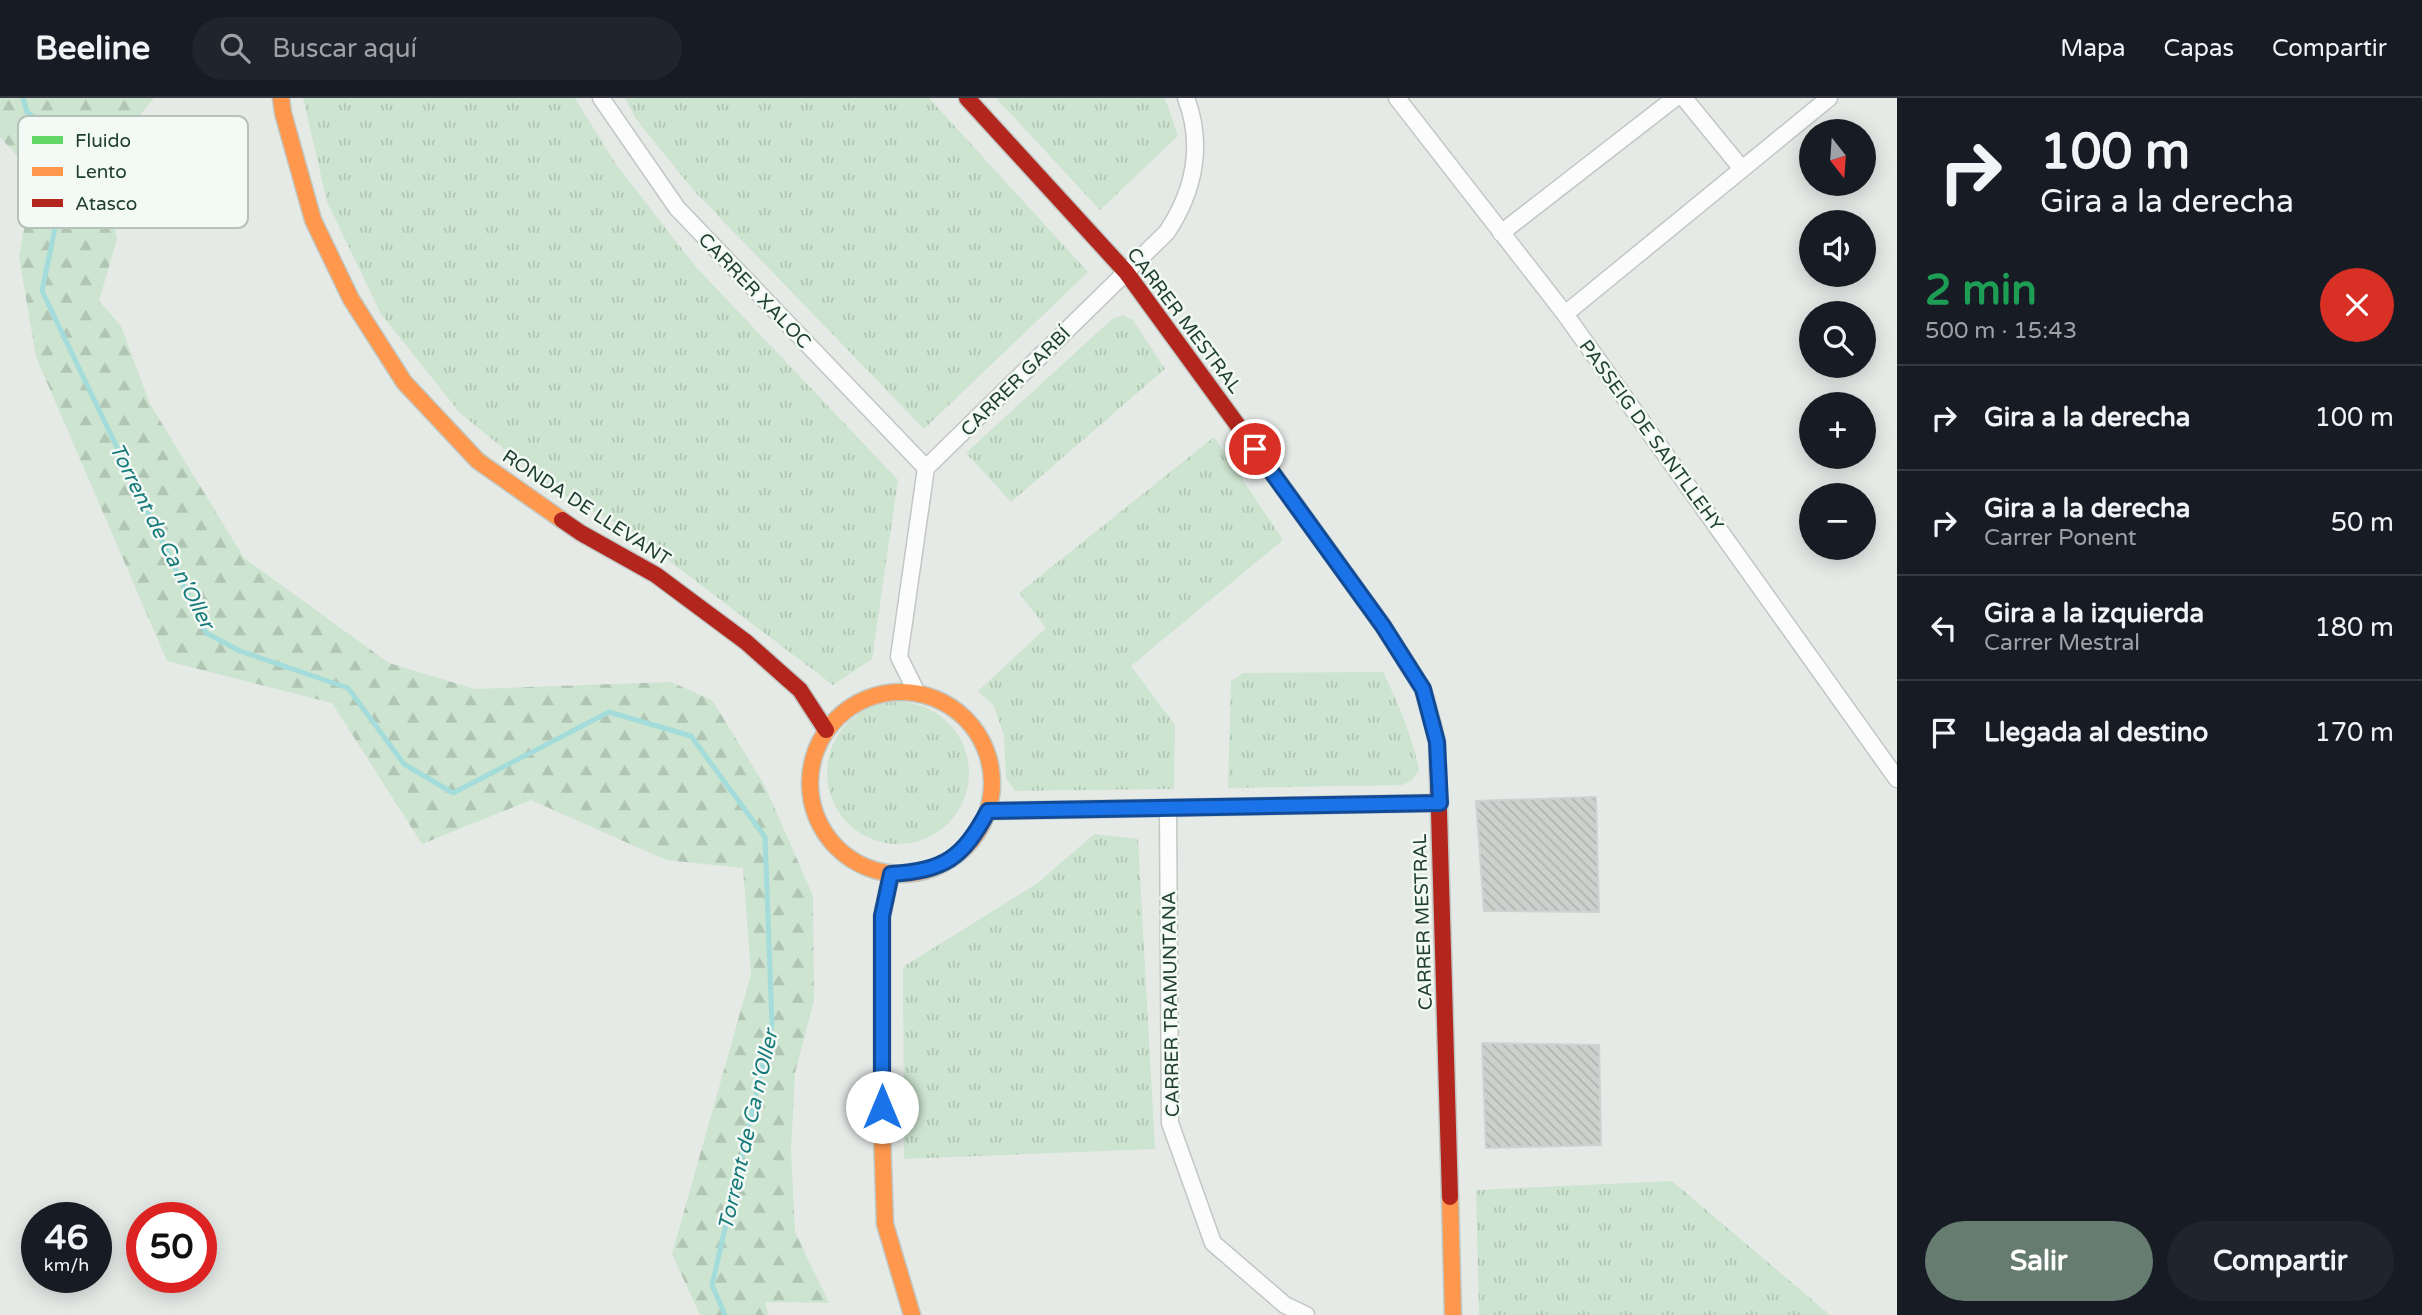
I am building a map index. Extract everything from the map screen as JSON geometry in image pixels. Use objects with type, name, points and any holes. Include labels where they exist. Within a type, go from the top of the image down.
[{"type":"main road","name":"RONDA DE LLEVANT","points":[[281,98],[313,220],[351,299],[404,382],[478,461],[581,533],[656,575],[746,642],[800,690],[826,730]]},
{"type":"main road","name":"CARRER MESTRAL","points":[[967,98],[1126,272],[1383,626],[1423,689],[1437,742],[1454,1315]]},
{"type":"main road","points":[[885,693],[917,693],[933,698],[961,714],[976,731],[989,760],[992,780],[988,811],[974,838],[950,860],[923,872],[891,874],[874,871],[845,856],[821,830],[810,800],[813,754],[826,730],[849,708],[885,693]]},
{"type":"main road","points":[[891,874],[882,916],[882,1134],[885,1224],[912,1315]]},
{"type":"street","name":"CARRER XALOC","points":[[601,98],[677,208],[926,468]]},
{"type":"street","name":"CARRER GARBÍ","points":[[926,468],[1167,232],[1180,212],[1193,174],[1195,127],[1186,98]]},
{"type":"street","name":"PASSEIG DE SANTLLEHY","points":[[1397,98],[1565,314],[1897,779]]},
{"type":"street","points":[[1501,233],[1675,98]]},
{"type":"street","points":[[1684,98],[1742,169]]},
{"type":"street","points":[[1565,314],[1829,98]]},
{"type":"street","points":[[917,693],[899,657],[926,468]]},
{"type":"street","points":[[988,811],[1440,803]]},
{"type":"street","name":"CARRER TRAMUNTANA","points":[[1168,808],[1170,1123],[1213,1242],[1285,1305],[1306,1315]]},
{"type":"green space","points":[[0,98],[154,98],[139,116],[18,116],[18,157],[0,137]]},
{"type":"green space","points":[[303,98],[575,98],[615,163],[696,267],[898,480],[872,659],[833,685],[631,532],[553,489],[460,413],[381,314],[327,202]]},
{"type":"green space","points":[[625,98],[929,98],[1088,272],[924,429],[694,191],[636,119]]},
{"type":"green space","points":[[996,98],[1165,98],[1178,136],[1100,210]]},
{"type":"green space","points":[[24,228],[115,228],[117,239],[99,301],[121,326],[150,404],[244,558],[389,663],[475,689],[671,682],[712,700],[765,786],[813,896],[814,1001],[795,1073],[791,1150],[795,1232],[829,1303],[765,1302],[769,1315],[700,1315],[672,1254],[751,974],[743,868],[666,860],[531,800],[422,844],[332,703],[167,661],[36,357],[19,257]]},
{"type":"green space","points":[[1123,315],[1133,320],[1165,369],[1011,502],[966,453],[1112,319]]},
{"type":"green space","points":[[1214,437],[1283,540],[1131,666],[1175,725],[1174,789],[1015,791],[1006,778],[1004,736],[994,706],[978,691],[1046,628],[1019,593]]},
{"type":"green space","points":[[1383,672],[1413,744],[1419,770],[1412,780],[1402,785],[1228,788],[1231,681],[1243,673]]},
{"type":"green space","points":[[898,702],[925,707],[948,723],[964,746],[969,773],[964,800],[948,823],[925,839],[898,844],[871,839],[848,823],[832,800],[827,773],[832,746],[848,723],[871,707]]},
{"type":"green space","points":[[1094,834],[1138,839],[1155,1149],[904,1159],[903,967],[1039,882]]},
{"type":"green space","points":[[1672,1181],[1830,1315],[1479,1315],[1476,1190]]},
{"type":"building","points":[[1596,797],[1599,912],[1484,911],[1476,801]]},
{"type":"building","points":[[1482,1043],[1599,1045],[1601,1145],[1486,1148]]},
{"type":"waterway","name":"Torrent de Ca n'Oller","points":[[23,98],[27,112],[32,116]]},
{"type":"waterway","name":"Torrent de Ca n'Oller","points":[[55,228],[42,291],[206,633],[240,651],[348,688],[404,764],[453,793],[609,712],[691,736],[765,837],[772,1025],[712,1285],[725,1315]]},
{"type":"traffic: fast","points":[[1290,497],[1383,626],[1423,689],[1432,722]]},
{"type":"traffic: slow","points":[[281,98],[313,220],[351,299],[404,382],[478,461],[562,520]]},
{"type":"traffic: slow","points":[[901,692],[936,699],[965,719],[985,748],[992,783],[985,818],[965,847],[936,867],[901,874],[866,867],[837,847],[817,818],[810,783],[817,748],[837,719],[866,699],[901,692]]},
{"type":"traffic: slow","points":[[891,874],[882,916],[882,1134],[885,1224],[912,1315]]},
{"type":"traffic: slow","points":[[1450,1197],[1453,1315]]},
{"type":"traffic: jam","points":[[967,98],[1126,272],[1290,497]]},
{"type":"traffic: jam","points":[[562,520],[656,575],[746,642],[800,690],[826,730]]},
{"type":"traffic: jam","points":[[1432,722],[1437,742],[1450,1197]]},
{"type":"route","points":[[882,1107],[882,916],[891,874],[923,872],[950,860],[974,838],[988,811],[1440,803],[1437,742],[1423,689],[1383,626],[1255,449]]}]
